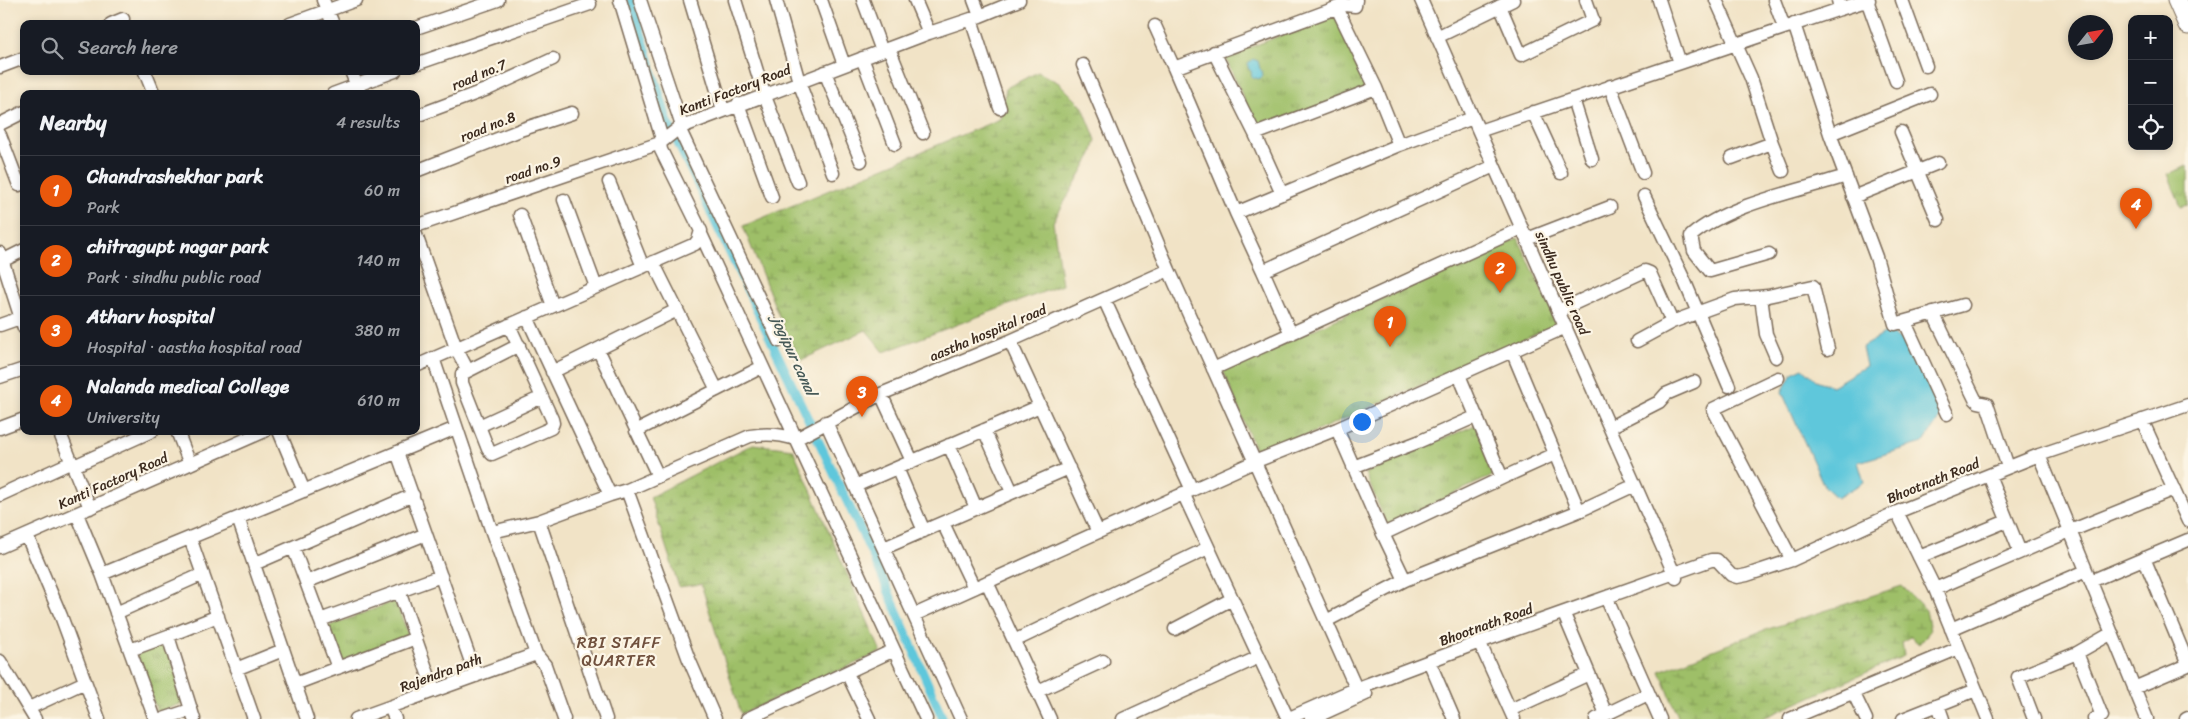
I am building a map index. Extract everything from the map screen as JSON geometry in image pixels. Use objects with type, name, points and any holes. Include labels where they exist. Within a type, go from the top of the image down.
[{"type":"highway","points":[[2177,0],[2188,25]]},
{"type":"street","points":[[298,20],[325,6],[356,0]]},
{"type":"street","points":[[420,27],[498,0]]},
{"type":"street","points":[[620,0],[671,134],[780,341]]},
{"type":"street","points":[[640,0],[671,134],[661,150],[698,225],[700,234],[762,367],[800,437],[926,719]]},
{"type":"street","points":[[690,0],[723,110]]},
{"type":"street","points":[[735,0],[764,94],[798,182]]},
{"type":"street","points":[[776,0],[799,82],[833,173]]},
{"type":"street","points":[[821,0],[844,64]]},
{"type":"street","points":[[864,0],[923,133]]},
{"type":"street","points":[[915,0],[929,33]]},
{"type":"street","points":[[974,0],[976,18],[1000,108]]},
{"type":"street","name":"Kanti Factory Road","points":[[671,134],[738,104],[929,33],[976,18],[1019,0]]},
{"type":"street","points":[[1174,68],[1344,5],[1355,6],[1356,0]]},
{"type":"street","name":"sindhu public road","points":[[1421,0],[1675,575]]},
{"type":"street","points":[[1438,37],[1513,0]]},
{"type":"street","points":[[1500,6],[1522,55],[1593,20],[1586,0]]},
{"type":"street","points":[[1659,0],[1680,63]]},
{"type":"street","points":[[1716,0],[1734,44],[1751,78],[1783,171]]},
{"type":"street","points":[[1774,0],[1789,26],[1846,176],[1876,257],[1896,324],[1963,305]]},
{"type":"street","points":[[1479,131],[1789,26],[1839,4],[1868,0],[1896,81]]},
{"type":"street","points":[[1902,0],[1926,66]]},
{"type":"street","points":[[420,63],[590,4]]},
{"type":"street","points":[[325,6],[330,20]]},
{"type":"street","points":[[1337,8],[1376,88],[1399,144]]},
{"type":"street","points":[[1155,26],[1291,334]]},
{"type":"street","points":[[1214,52],[1255,134],[1282,194]]},
{"type":"street","points":[[862,58],[895,144]]},
{"type":"street","name":"road no.7","points":[[420,114],[488,89],[553,59]]},
{"type":"street","points":[[0,67],[20,60]]},
{"type":"street","points":[[1083,65],[1169,270],[1357,693]]},
{"type":"street","points":[[825,72],[861,161]]},
{"type":"street","points":[[147,75],[152,90]]},
{"type":"street","points":[[354,75],[359,89],[387,75]]},
{"type":"street","points":[[1610,86],[1643,173]]},
{"type":"street","points":[[1255,134],[1376,88]]},
{"type":"street","points":[[1830,134],[1930,94]]},
{"type":"street","points":[[1573,99],[1592,159]]},
{"type":"street","points":[[738,104],[772,197]]},
{"type":"street","name":"road no.8","points":[[420,169],[572,112]]},
{"type":"street","points":[[1533,112],[1561,174]]},
{"type":"street","points":[[0,124],[20,114]]},
{"type":"street","points":[[1236,212],[1399,144],[1473,118]]},
{"type":"street","points":[[1901,132],[1938,220]]},
{"type":"street","name":"road no.9","points":[[420,225],[671,134]]},
{"type":"street","points":[[0,135],[3,149],[20,184]]},
{"type":"street","points":[[1732,158],[1772,143]]},
{"type":"street","points":[[1853,197],[1938,163]]},
{"type":"street","points":[[1263,271],[1494,166]]},
{"type":"street","points":[[1769,254],[1710,271],[1694,252],[1691,236],[1702,227],[1730,212],[1846,176]]},
{"type":"street","points":[[609,182],[648,265],[677,310],[717,390]]},
{"type":"street","points":[[1644,196],[1698,313],[1729,386]]},
{"type":"street","points":[[564,200],[596,287]]},
{"type":"street","points":[[1213,369],[1524,233],[1610,207]]},
{"type":"street","points":[[520,215],[552,306]]},
{"type":"street","points":[[420,362],[695,244],[700,234]]},
{"type":"street","points":[[420,246],[456,348],[467,370]]},
{"type":"street","points":[[20,252],[1,259],[20,311]]},
{"type":"street","name":"aastha hospital road","points":[[800,437],[881,394],[1010,341],[1169,270]]},
{"type":"street","points":[[1558,311],[1645,271],[1650,273],[1672,322]]},
{"type":"street","points":[[1636,341],[1672,322],[1735,299],[1762,297],[1813,286],[1828,349]]},
{"type":"street","points":[[1762,297],[1766,334],[1776,357]]},
{"type":"street","points":[[1104,299],[1187,492],[1208,548],[1287,719]]},
{"type":"street","points":[[552,372],[677,310]]},
{"type":"street","points":[[1933,313],[1975,399],[1978,402],[1988,404],[2008,467]]},
{"type":"street","points":[[0,325],[20,315]]},
{"type":"street","points":[[527,317],[610,495]]},
{"type":"street","points":[[1905,322],[1947,414]]},
{"type":"street","points":[[509,325],[552,419],[553,426],[495,454],[490,452],[479,426],[462,383],[462,374],[518,346]]},
{"type":"street","points":[[914,615],[1254,462],[1337,429],[1566,327]]},
{"type":"street","points":[[1010,341],[1098,532]]},
{"type":"street","points":[[598,349],[658,476]]},
{"type":"street","points":[[1512,351],[1579,511]]},
{"type":"street","points":[[433,358],[536,654],[545,665],[564,719]]},
{"type":"street","points":[[636,431],[762,367]]},
{"type":"street","points":[[0,377],[20,370]]},
{"type":"street","points":[[1459,375],[1502,478]]},
{"type":"street","points":[[1778,378],[1713,409],[1792,560]]},
{"type":"street","points":[[1610,428],[1659,402],[1666,394],[1694,382]]},
{"type":"street","points":[[881,394],[912,461]]},
{"type":"street","points":[[479,426],[542,397]]},
{"type":"street","name":"Bhootnath Road","points":[[1287,719],[1431,664],[1609,600],[1675,575],[1698,564],[1717,560],[1731,575],[1737,577],[1792,560],[1897,512],[2008,467],[2188,405]]},
{"type":"street","points":[[855,486],[1040,406]]},
{"type":"street","points":[[1353,467],[1418,442],[1477,416]]},
{"type":"street","points":[[0,428],[20,420]]},
{"type":"street","points":[[2142,420],[2188,521]]},
{"type":"street","points":[[822,424],[855,486],[962,719]]},
{"type":"street","points":[[102,574],[456,428]]},
{"type":"street","points":[[1337,429],[1405,580]]},
{"type":"street","points":[[984,430],[1012,492]]},
{"type":"street","points":[[492,532],[539,521],[627,490],[750,436],[766,433],[800,437]]},
{"type":"street","points":[[61,435],[90,508]]},
{"type":"street","points":[[0,495],[142,435]]},
{"type":"street","points":[[178,435],[190,464]]},
{"type":"street","name":"Kanti Factory Road","points":[[0,547],[257,435]]},
{"type":"street","points":[[281,435],[304,491]]},
{"type":"street","points":[[949,445],[976,508]]},
{"type":"street","points":[[398,452],[476,676]]},
{"type":"street","points":[[1383,534],[1555,454]]},
{"type":"street","points":[[2039,455],[2147,719]]},
{"type":"street","points":[[897,468],[924,531]]},
{"type":"street","points":[[884,548],[1069,468]]},
{"type":"street","points":[[1989,475],[2020,552]]},
{"type":"street","points":[[1326,621],[1405,580],[1579,511],[1635,485]]},
{"type":"street","points":[[1935,589],[2174,489]]},
{"type":"street","points":[[627,490],[688,657],[716,719]]},
{"type":"street","points":[[254,564],[412,495]]},
{"type":"street","points":[[1897,512],[1935,589],[1988,719]]},
{"type":"street","points":[[77,514],[102,574],[155,719]]},
{"type":"street","points":[[238,518],[307,719]]},
{"type":"street","points":[[539,521],[606,719]]},
{"type":"street","points":[[1919,557],[2008,521]]},
{"type":"street","points":[[943,523],[974,588]]},
{"type":"street","points":[[306,582],[426,534]]},
{"type":"street","points":[[27,536],[61,616],[99,719]]},
{"type":"street","points":[[190,538],[254,719]]},
{"type":"street","points":[[1951,629],[2188,540]]},
{"type":"street","points":[[293,547],[338,668]]},
{"type":"street","points":[[1014,641],[1208,548]]},
{"type":"street","points":[[2134,688],[2188,664],[2144,558]]},
{"type":"street","points":[[116,613],[203,574]]},
{"type":"street","points":[[320,620],[441,576]]},
{"type":"street","points":[[986,582],[1050,719]]},
{"type":"street","points":[[399,591],[434,691]]},
{"type":"street","points":[[1175,629],[1232,599]]},
{"type":"street","points":[[1609,600],[1660,719]]},
{"type":"street","name":"Bhootnath Road","points":[[1431,664],[1566,620],[1609,600]]},
{"type":"street","points":[[130,650],[218,616]]},
{"type":"street","points":[[1566,620],[1589,674],[1601,717],[1648,694]]},
{"type":"street","points":[[2034,719],[2018,677],[2077,653],[2112,632]]},
{"type":"street","points":[[163,719],[192,714],[168,636]]},
{"type":"street","points":[[295,684],[416,638]]},
{"type":"street","points":[[1482,648],[1512,714],[1589,674]]},
{"type":"street","points":[[1790,719],[1959,648]]},
{"type":"street","points":[[236,668],[283,650]]},
{"type":"street","points":[[747,719],[894,650]]},
{"type":"street","points":[[2077,653],[2102,716],[2094,719]]},
{"type":"street","name":"Rajendra path","points":[[356,719],[536,654]]},
{"type":"street","points":[[1123,719],[1259,657]]},
{"type":"street","points":[[0,661],[32,714],[85,682]]},
{"type":"street","points":[[1038,691],[1103,661]]},
{"type":"street","points":[[1431,664],[1454,719]]},
{"type":"street","points":[[847,673],[869,719]]},
{"type":"street","points":[[1903,719],[1976,690]]},
{"type":"street","points":[[1854,692],[1866,719]]},
{"type":"street","name":"Bhootnath Road","points":[[1311,719],[1357,693]]},
{"type":"street","points":[[1938,705],[1943,719]]},
{"type":"street","points":[[390,706],[395,719]]},
{"type":"green space","points":[[1336,14],[1370,89],[1259,132],[1225,57]]},
{"type":"green space","points":[[1038,72],[1059,83],[1083,107],[1096,140],[1092,154],[1053,222],[1062,285],[884,352],[866,330],[797,362],[743,226],[1000,119],[1006,88]]},
{"type":"green space","points":[[2188,166],[2188,205],[2181,207],[2168,174]]},
{"type":"green space","points":[[1518,238],[1558,324],[1258,457],[1223,370]]},
{"type":"green space","points":[[1475,425],[1496,474],[1387,525],[1365,473]]},
{"type":"green space","points":[[753,444],[793,449],[881,652],[741,714],[701,584],[679,587],[650,497]]},
{"type":"green space","points":[[1902,586],[1926,610],[1930,631],[1919,644],[1911,637],[1902,642],[1904,656],[1761,719],[1679,719],[1660,671],[1759,632]]},
{"type":"green space","points":[[395,601],[410,638],[341,665],[327,627]]},
{"type":"green space","points":[[166,644],[187,702],[157,712],[137,654]]},
{"type":"water","points":[[1253,59],[1258,61],[1262,71],[1263,76],[1259,79],[1252,77],[1251,71],[1248,68],[1248,63]]},
{"type":"water","points":[[1888,332],[1911,345],[1941,416],[1923,443],[1858,462],[1864,482],[1837,498],[1824,486],[1782,392],[1792,373],[1803,368],[1816,380],[1832,386],[1866,366],[1862,347]]},
{"type":"waterway","name":"jogipur canal","points":[[631,0],[668,122],[878,567],[943,719]]},
{"type":"place","name":"Nalanda medical College","points":[[2136,229]]},
{"type":"place","name":"chitragupt nagar park","points":[[1500,293]]},
{"type":"place","name":"Chandrashekhar park","points":[[1390,347]]},
{"type":"place","name":"Atharv hospital","points":[[862,417]]},
{"type":"district","name":"RBI STAFF QUARTER","points":[[619,651]]}]
